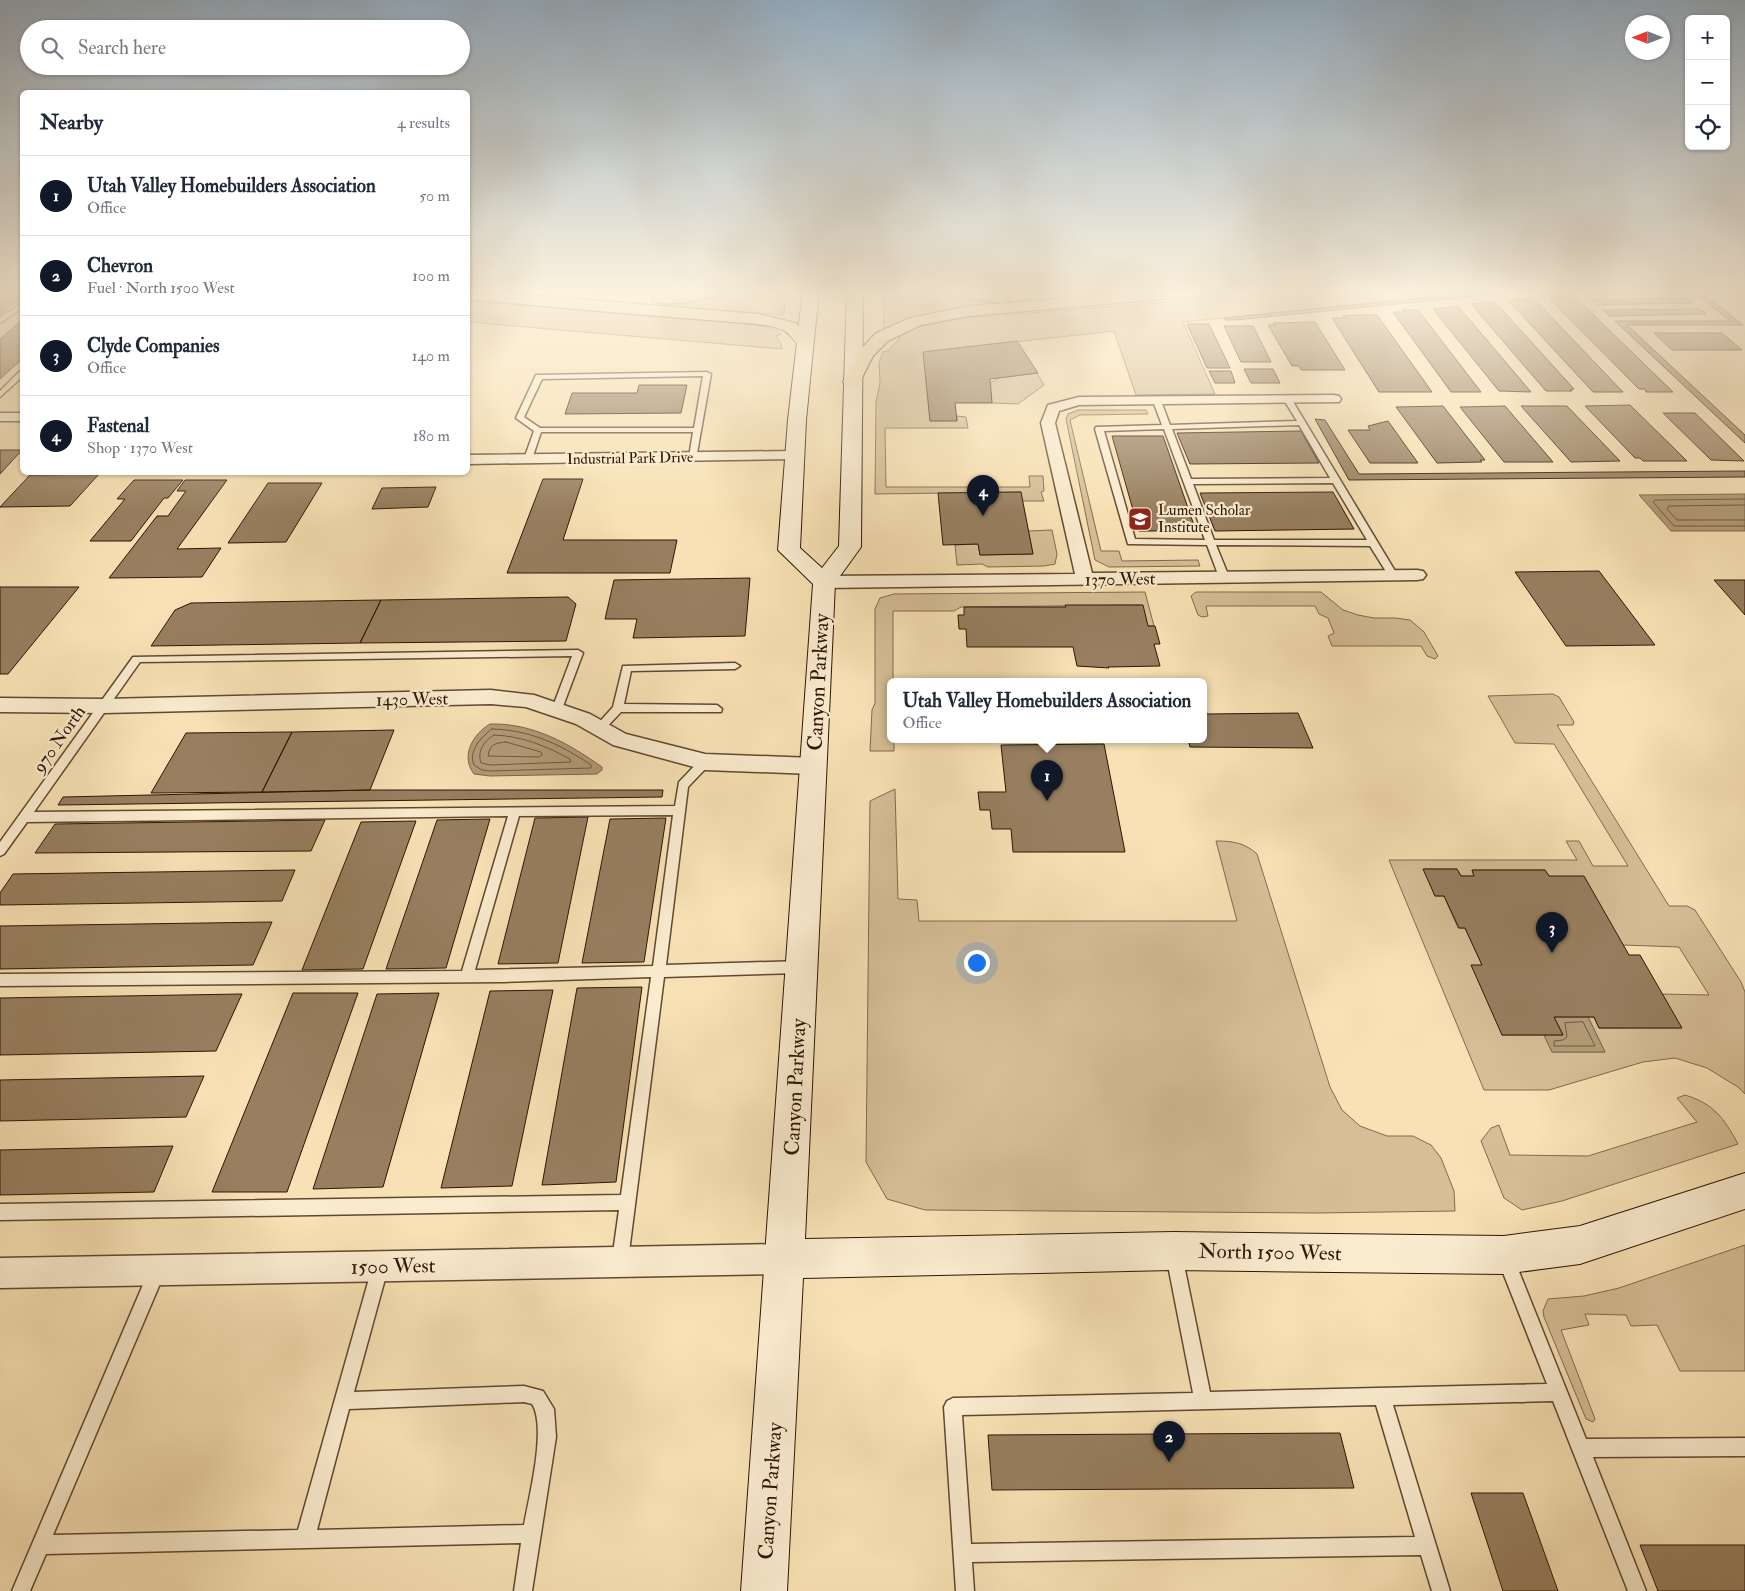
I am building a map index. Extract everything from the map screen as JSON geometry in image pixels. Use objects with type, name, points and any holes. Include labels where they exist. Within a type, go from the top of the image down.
[{"type":"highway","points":[[852,382],[860,364]]},
{"type":"main road","points":[[802,364],[794,456],[789,550],[824,582],[850,547],[853,364]]},
{"type":"main road","name":"Canyon Parkway","points":[[764,1591],[824,582]]},
{"type":"main road","name":"North 1500 West","points":[[785,1259],[1172,1250],[1504,1255],[1580,1245],[1745,1192]]},
{"type":"street","points":[[1085,579],[1048,423],[1053,408],[1079,401],[1334,400]]},
{"type":"street","points":[[0,417],[20,417]]},
{"type":"street","name":"Industrial Park Drive","points":[[470,460],[794,456]]},
{"type":"street","name":"1370 West","points":[[824,582],[1417,576]]},
{"type":"street","name":"1430 West","points":[[0,705],[104,706],[490,697],[527,700],[557,709],[583,719],[620,740],[705,762],[813,766]]},
{"type":"street","name":"1500 West","points":[[0,1274],[785,1259]]},
{"type":"lane","points":[[693,457],[698,430],[707,374],[539,377],[520,418],[538,430],[698,430]]},
{"type":"lane","points":[[0,395],[20,376]]},
{"type":"lane","points":[[1288,400],[1393,576]]},
{"type":"lane","points":[[1157,401],[1224,577]]},
{"type":"lane","points":[[1302,424],[1099,429],[1131,542],[1374,543]]},
{"type":"lane","points":[[528,459],[538,430]]},
{"type":"lane","points":[[1188,482],[1336,480]]},
{"type":"lane","name":"970 North","points":[[0,851],[4,840],[24,817],[137,659],[578,653],[557,709]]},
{"type":"lane","points":[[599,728],[618,708],[627,668],[735,666]]},
{"type":"lane","points":[[618,708],[717,709]]},
{"type":"lane","points":[[620,1262],[684,785],[705,762]]},
{"type":"lane","points":[[24,817],[680,810]]},
{"type":"lane","points":[[467,976],[515,812]]},
{"type":"lane","points":[[0,980],[467,976],[801,968]]},
{"type":"lane","points":[[0,1212],[627,1202]]},
{"type":"lane","points":[[1172,1250],[1203,1400]]},
{"type":"lane","points":[[1504,1255],[1637,1591]]},
{"type":"lane","points":[[305,1539],[380,1266]]},
{"type":"lane","points":[[21,1591],[158,1270]]},
{"type":"lane","points":[[965,1591],[953,1407],[1558,1392]]},
{"type":"lane","points":[[344,1400],[524,1394],[537,1397],[545,1409],[547,1437],[523,1591]]},
{"type":"lane","points":[[1382,1397],[1441,1591]]},
{"type":"lane","points":[[1580,1448],[1745,1447]]},
{"type":"lane","points":[[40,1545],[532,1534]]},
{"type":"lane","points":[[962,1553],[1428,1546]]},
{"type":"shaded area","points":[[879,364],[930,364],[957,421],[957,416],[966,417],[968,428],[885,428],[886,487],[1030,487],[1029,476],[1043,476],[1044,491],[1041,492],[1044,501],[1022,501],[1021,492],[875,494],[876,402],[880,383]]},
{"type":"shaded area","points":[[1125,364],[1202,364],[1215,394],[1136,395]]},
{"type":"shaded area","points":[[1037,373],[1044,385],[1018,404],[992,403],[990,383],[999,378]]},
{"type":"shaded area","points":[[1078,410],[1146,410],[1148,414],[1080,415],[1070,420],[1101,551],[1119,551],[1122,561],[1198,560],[1200,566],[1109,567],[1095,560],[1066,419],[1068,414]]},
{"type":"shaded area","points":[[1052,530],[1057,554],[1055,564],[1044,566],[988,567],[982,564],[957,565],[955,545],[978,544],[980,555],[1033,554],[1028,531]]},
{"type":"shaded area","points":[[1145,592],[1154,626],[1146,626],[1140,605],[961,607],[954,611],[893,611],[893,678],[887,678],[887,743],[894,743],[894,751],[870,751],[872,710],[875,703],[875,609],[880,598],[894,594]]},
{"type":"shaded area","points":[[1196,592],[1321,592],[1343,610],[1358,615],[1410,620],[1424,632],[1438,656],[1435,659],[1427,656],[1421,646],[1332,646],[1328,636],[1334,633],[1328,618],[1319,614],[1315,606],[1206,606],[1208,616],[1202,617],[1198,615],[1191,596]]},
{"type":"shaded area","points":[[1553,694],[1559,697],[1574,722],[1573,725],[1557,725],[1669,906],[1687,906],[1695,910],[1741,982],[1745,992],[1745,1094],[1738,1087],[1707,1068],[1675,1058],[1643,1062],[1549,1090],[1484,1090],[1389,860],[1577,860],[1566,841],[1579,841],[1593,866],[1628,866],[1554,744],[1515,743],[1488,696]],"holes":[[[1424,869],[1457,869],[1461,876],[1474,876],[1472,870],[1545,870],[1549,876],[1623,945],[1679,947],[1709,995],[1662,994],[1681,1028],[1599,1028],[1594,1017],[1588,1017],[1605,1052],[1552,1052],[1544,1035],[1502,1035],[1482,965],[1465,928],[1458,928],[1444,896],[1435,896]]]},
{"type":"shaded area","points":[[895,789],[898,899],[917,900],[919,921],[1237,921],[1216,841],[1238,843],[1252,850],[1257,854],[1330,1087],[1342,1110],[1360,1126],[1387,1136],[1413,1136],[1431,1145],[1441,1158],[1454,1191],[1455,1211],[1317,1213],[925,1210],[887,1199],[866,1162],[870,801]]},
{"type":"shaded area","points":[[1685,1095],[1704,1103],[1717,1113],[1723,1119],[1738,1144],[1562,1201],[1522,1210],[1504,1198],[1481,1141],[1491,1128],[1499,1125],[1510,1155],[1588,1156],[1697,1122],[1677,1098]]},
{"type":"shaded area","points":[[1745,1245],[1745,1371],[1680,1371],[1657,1325],[1631,1326],[1626,1315],[1585,1314],[1589,1325],[1561,1330],[1595,1419],[1593,1422],[1586,1419],[1544,1317],[1543,1311],[1548,1299],[1584,1296],[1619,1288]]},
{"type":"water","points":[[1745,494],[1745,531],[1671,531],[1639,495]]},
{"type":"water","points":[[490,724],[521,727],[549,736],[589,758],[602,767],[602,770],[597,774],[490,776],[474,774],[468,760],[470,746],[478,734]]},
{"type":"water","points":[[1554,1017],[1588,1017],[1605,1052],[1552,1052],[1544,1035],[1563,1035]]},
{"type":"building","points":[[0,364],[16,364],[0,379]]},
{"type":"building","points":[[924,364],[1032,364],[1038,373],[990,379],[992,403],[955,403],[957,421],[930,421]]},
{"type":"building","points":[[1205,364],[1228,364],[1230,368],[1207,368]]},
{"type":"building","points":[[1291,364],[1341,364],[1345,370],[1301,370],[1299,366]]},
{"type":"building","points":[[1361,364],[1412,364],[1432,392],[1379,392]]},
{"type":"building","points":[[1431,364],[1460,364],[1481,392],[1451,392]]},
{"type":"building","points":[[1477,364],[1507,364],[1531,392],[1499,391]]},
{"type":"building","points":[[1523,364],[1552,364],[1574,389],[1570,390],[1572,391],[1546,391]]},
{"type":"building","points":[[1567,364],[1596,364],[1623,392],[1593,392]]},
{"type":"building","points":[[1615,364],[1644,364],[1673,392],[1646,392],[1645,389],[1639,389]]},
{"type":"building","points":[[1661,364],[1669,364],[1745,435],[1745,443]]},
{"type":"building","points":[[1244,369],[1273,369],[1280,383],[1251,383]]},
{"type":"building","points":[[1209,371],[1231,371],[1235,383],[1215,383]]},
{"type":"building","points":[[639,385],[687,385],[681,413],[565,414],[572,393],[637,393]]},
{"type":"building","points":[[1630,405],[1687,461],[1643,461],[1640,458],[1635,458],[1585,406]]},
{"type":"building","points":[[1443,406],[1485,460],[1480,460],[1482,462],[1437,463],[1396,407]]},
{"type":"building","points":[[1505,406],[1553,462],[1504,462],[1460,407]]},
{"type":"building","points":[[1521,406],[1567,406],[1620,461],[1571,462]]},
{"type":"building","points":[[1663,413],[1695,413],[1744,461],[1711,460]]},
{"type":"building","points":[[1315,419],[1325,420],[1359,474],[1745,471],[1745,477],[1349,480]]},
{"type":"building","points":[[1388,421],[1418,463],[1370,463],[1348,430],[1370,430],[1368,426]]},
{"type":"building","points":[[1301,431],[1319,463],[1190,464],[1177,433]]},
{"type":"building","points":[[1112,436],[1163,436],[1196,531],[1139,531]]},
{"type":"building","points":[[0,450],[20,450],[20,452],[0,474]]},
{"type":"building","points":[[30,475],[98,475],[70,506],[0,507]]},
{"type":"building","points":[[543,479],[583,479],[563,540],[677,540],[670,573],[507,573]]},
{"type":"building","points":[[134,480],[183,480],[168,498],[164,498],[131,541],[90,541],[125,499],[117,499]]},
{"type":"building","points":[[185,480],[227,480],[177,549],[221,548],[202,577],[109,578],[157,516],[168,516],[186,491],[177,491]]},
{"type":"building","points":[[268,483],[322,483],[286,542],[228,543]]},
{"type":"building","points":[[436,487],[428,507],[372,509],[382,488]]},
{"type":"building","points":[[1021,492],[1033,554],[980,555],[978,544],[943,545],[938,493]]},
{"type":"building","points":[[1333,492],[1354,529],[1215,531],[1200,493]]},
{"type":"building","points":[[1599,571],[1655,645],[1566,646],[1515,572]]},
{"type":"building","points":[[750,578],[745,636],[633,638],[637,619],[605,619],[614,580]]},
{"type":"building","points":[[1714,580],[1745,580],[1745,615]]},
{"type":"building","points":[[0,587],[79,587],[8,674],[0,674]]},
{"type":"building","points":[[568,597],[576,604],[566,641],[360,643],[381,600]]},
{"type":"building","points":[[381,600],[360,643],[151,646],[175,610],[191,603]]},
{"type":"building","points":[[1065,605],[1143,605],[1148,626],[1155,626],[1160,644],[1154,644],[1160,666],[1109,668],[1077,666],[1073,647],[967,647],[966,629],[959,629],[958,615],[964,615],[964,607],[1066,607]]},
{"type":"building","points":[[1298,713],[1313,748],[1190,747],[1189,743],[1207,743],[1207,714]]},
{"type":"building","points":[[394,730],[370,790],[262,792],[292,732]]},
{"type":"building","points":[[292,732],[262,792],[151,793],[186,733]]},
{"type":"building","points":[[1104,744],[1125,852],[1013,852],[1011,829],[992,829],[990,810],[980,810],[978,792],[1006,792],[1001,745]]},
{"type":"building","points":[[370,790],[663,790],[662,797],[58,805],[63,797]]},
{"type":"building","points":[[588,817],[558,963],[498,964],[535,818]]},
{"type":"building","points":[[666,818],[644,962],[582,963],[610,819]]},
{"type":"building","points":[[490,819],[446,968],[386,969],[437,820]]},
{"type":"building","points":[[325,820],[311,851],[35,853],[55,824]]},
{"type":"building","points":[[416,821],[363,969],[302,970],[361,822]]},
{"type":"building","points":[[1423,869],[1457,869],[1461,876],[1474,876],[1472,870],[1545,870],[1549,876],[1584,876],[1629,955],[1640,955],[1682,1028],[1599,1028],[1594,1017],[1554,1017],[1563,1035],[1502,1035],[1471,965],[1482,965],[1465,928],[1459,928],[1444,896],[1435,896]]},
{"type":"building","points":[[295,870],[282,901],[0,905],[0,893],[13,874]]},
{"type":"building","points":[[272,922],[253,965],[0,969],[0,926]]},
{"type":"building","points":[[642,987],[616,1182],[542,1185],[577,988]]},
{"type":"building","points":[[553,990],[512,1186],[441,1188],[490,991]]},
{"type":"building","points":[[293,993],[358,993],[287,1192],[212,1192]]},
{"type":"building","points":[[439,993],[383,1187],[313,1189],[377,994]]},
{"type":"building","points":[[242,994],[216,1051],[0,1055],[0,998]]},
{"type":"building","points":[[204,1076],[186,1117],[0,1121],[0,1080]]},
{"type":"building","points":[[173,1146],[154,1192],[0,1195],[0,1150]]},
{"type":"building","points":[[1340,1433],[1354,1488],[992,1490],[988,1435]]},
{"type":"building","points":[[1471,1493],[1523,1493],[1558,1591],[1503,1591]]},
{"type":"building","points":[[1640,1545],[1745,1545],[1745,1591],[1658,1591]]},
{"type":"place","name":"Fastenal","points":[[983,516]]},
{"type":"place","name":"Lumen Scholar Institute","points":[[1140,519]]},
{"type":"place","name":"Utah Valley Homebuilders Association","points":[[1047,801]]},
{"type":"place","name":"Clyde Companies","points":[[1552,953]]},
{"type":"place","name":"Chevron","points":[[1169,1462]]}]
